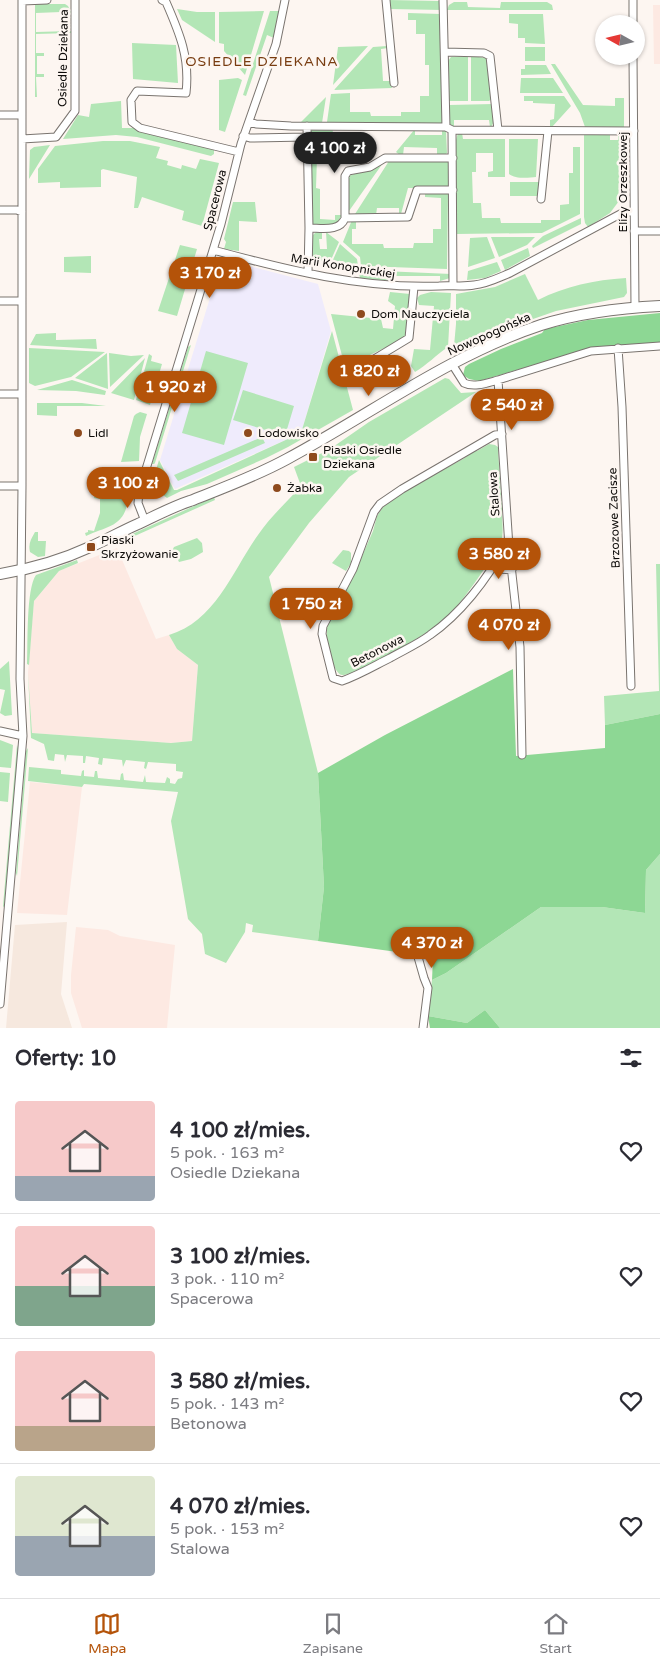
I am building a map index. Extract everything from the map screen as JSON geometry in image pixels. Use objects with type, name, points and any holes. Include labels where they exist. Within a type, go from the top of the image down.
[{"type":"street","name":"Osiedle Dziekana","points":[[22,0],[47,0]]},
{"type":"street","points":[[0,1004],[23,736],[20,679],[22,570],[22,0]]},
{"type":"street","name":"Osiedle Dziekana","points":[[22,139],[56,137],[75,111],[75,0]]},
{"type":"street","points":[[162,0],[166,2],[183,43],[188,81],[186,93],[137,91],[131,100],[132,122],[140,128],[238,152]]},
{"type":"street","name":"Spacerowa","points":[[145,521],[138,503],[139,492],[213,250],[238,152],[276,44],[285,0]]},
{"type":"street","points":[[386,0],[394,83]]},
{"type":"street","points":[[443,0],[444,52],[453,158],[454,285]]},
{"type":"street","points":[[633,0],[633,15]]},
{"type":"street","points":[[444,52],[484,53],[490,56],[498,130]]},
{"type":"street","name":"Elizy Orzeszkowej","points":[[633,65],[634,307]]},
{"type":"street","points":[[0,115],[22,115]]},
{"type":"street","points":[[248,122],[306,126],[634,131]]},
{"type":"street","points":[[306,126],[309,228],[308,273]]},
{"type":"street","points":[[541,199],[548,131]]},
{"type":"street","points":[[243,136],[250,138],[306,138]]},
{"type":"street","points":[[309,228],[338,227],[344,222],[346,218],[345,176],[348,171],[370,167],[385,158],[453,158]]},
{"type":"street","points":[[346,218],[408,217],[417,190],[453,190]]},
{"type":"street","points":[[0,210],[17,210],[22,212]]},
{"type":"street","name":"Marii Konopnickiej","points":[[213,250],[308,273],[373,284],[414,287],[473,286],[510,273],[624,212],[634,212]]},
{"type":"street","points":[[634,230],[660,230]]},
{"type":"street","points":[[346,376],[409,338],[414,287]]},
{"type":"street","points":[[0,301],[22,301]]},
{"type":"street","name":"Nowopogońska","points":[[0,574],[22,570],[91,547],[145,521],[277,464],[452,364],[505,338],[556,321],[594,312],[660,306]]},
{"type":"street","points":[[452,364],[464,383],[475,385],[498,380],[591,351],[660,346]]},
{"type":"street","name":"Brzozowe Zacisze","points":[[618,348],[622,407],[631,686]]},
{"type":"street","name":"Stalowa","points":[[498,380],[509,547],[520,647],[522,755]]},
{"type":"street","points":[[0,394],[22,394]]},
{"type":"street","name":"Betonowa","points":[[502,434],[495,435],[402,489],[380,504],[374,512],[353,569],[322,628],[333,678],[342,681],[363,672],[429,636],[463,606],[504,547],[509,547]]},
{"type":"street","points":[[0,486],[22,486]]},
{"type":"street","points":[[492,566],[498,569],[512,570]]},
{"type":"street","points":[[0,732],[23,736]]},
{"type":"street","points":[[418,957],[428,988],[423,1028]]},
{"type":"shaded area","points":[[653,5],[660,5],[660,64],[654,64]]},
{"type":"shaded area","points":[[222,259],[318,284],[331,331],[301,433],[175,489],[160,460]]},
{"type":"shaded area","points":[[117,548],[156,639],[169,635],[177,649],[198,665],[192,741],[171,743],[32,733],[28,673],[34,601],[59,571]]},
{"type":"shaded area","points":[[30,782],[82,787],[67,915],[17,913]]},
{"type":"shaded area","points":[[67,922],[61,994],[72,1028],[6,1028],[15,925]]},
{"type":"shaded area","points":[[76,927],[108,930],[120,936],[175,945],[167,1028],[82,1028],[71,993]]},
{"type":"green space","points":[[389,0],[439,1],[442,10],[390,9]]},
{"type":"green space","points":[[454,2],[467,2],[468,7],[500,8],[501,2],[547,2],[552,5],[553,10],[447,10],[449,5]]},
{"type":"green space","points":[[35,4],[65,4],[71,12],[65,18],[65,15],[62,15],[61,12],[36,13],[36,32],[71,31],[71,33],[36,34],[36,53],[44,53],[44,56],[37,56],[37,74],[44,74],[44,77],[36,77],[37,97],[35,97]]},
{"type":"green space","points":[[177,9],[215,12],[215,42],[182,20]]},
{"type":"green space","points":[[264,11],[245,75],[224,51],[224,44],[219,43],[219,12]]},
{"type":"green space","points":[[270,11],[280,11],[274,38],[267,35],[246,96],[243,95]]},
{"type":"green space","points":[[408,13],[441,14],[443,122],[440,124],[327,122],[331,94],[350,93],[350,112],[370,112],[371,116],[401,116],[401,112],[420,112],[420,96],[429,96],[429,65],[425,65],[425,34],[416,34],[416,20],[408,20]]},
{"type":"green space","points":[[509,14],[543,14],[545,44],[525,43],[525,38],[518,38],[518,24],[509,23]]},
{"type":"green space","points":[[132,43],[176,45],[178,83],[133,79]]},
{"type":"green space","points":[[368,46],[333,85],[338,47]]},
{"type":"green space","points":[[387,46],[388,48],[381,49],[383,81],[390,81],[392,88],[334,90],[373,47]]},
{"type":"green space","points":[[525,47],[545,47],[545,61],[525,61]]},
{"type":"green space","points":[[468,56],[468,101],[449,101],[448,61],[451,57]]},
{"type":"green space","points":[[471,56],[486,58],[489,62],[492,99],[489,101],[471,101]]},
{"type":"green space","points":[[551,64],[555,64],[583,105],[615,106],[615,98],[624,98],[624,127],[585,127],[580,113]]},
{"type":"green space","points":[[525,65],[546,65],[551,74],[521,75],[521,69],[525,69]]},
{"type":"green space","points":[[238,78],[242,80],[225,132],[219,130],[219,80]]},
{"type":"green space","points":[[521,78],[553,78],[563,93],[520,93]]},
{"type":"green space","points":[[524,96],[564,96],[571,106],[550,127],[550,120],[554,119],[555,104],[524,101]]},
{"type":"green space","points":[[326,97],[322,123],[301,122]]},
{"type":"green space","points":[[121,101],[122,128],[134,128],[214,148],[214,154],[211,156],[137,137],[116,135],[63,139],[78,115],[89,117],[91,104]]},
{"type":"green space","points":[[493,104],[495,120],[491,127],[489,120],[454,120],[454,127],[450,124],[449,105]]},
{"type":"green space","points":[[311,128],[333,128],[332,142],[327,142],[326,157],[317,157],[316,188],[320,189],[320,219],[335,220],[335,215],[342,215],[336,225],[313,224],[309,130]]},
{"type":"green space","points":[[415,129],[415,135],[442,135],[442,129],[446,131],[447,153],[445,155],[437,155],[437,148],[404,147],[403,155],[396,152]]},
{"type":"green space","points":[[458,133],[462,133],[463,139],[505,139],[505,177],[488,177],[488,172],[493,171],[493,153],[476,153],[476,172],[472,172],[473,203],[481,203],[482,218],[500,218],[501,223],[541,223],[541,220],[560,220],[560,205],[569,204],[569,173],[573,173],[573,147],[580,147],[580,214],[542,233],[456,234],[456,140]]},
{"type":"green space","points":[[610,134],[610,140],[618,140],[618,134],[625,134],[625,193],[610,213],[588,227],[584,217],[584,135]]},
{"type":"green space","points":[[509,139],[538,139],[536,177],[526,178],[509,174]]},
{"type":"green space","points":[[103,141],[130,141],[160,147],[156,158],[168,161],[167,165],[181,169],[182,165],[196,169],[200,159],[219,163],[202,226],[182,220],[184,211],[142,197],[138,208],[134,208],[137,177],[103,169],[101,170],[101,187],[60,188],[60,182],[38,183],[38,169],[55,146]]},
{"type":"green space","points":[[50,145],[29,179],[30,150],[34,147]]},
{"type":"green space","points":[[389,161],[448,161],[449,186],[446,188],[408,188],[401,214],[399,214],[399,208],[377,208],[376,215],[355,214]]},
{"type":"green space","points":[[383,163],[349,211],[349,176]]},
{"type":"green space","points":[[510,182],[539,182],[539,196],[510,196]]},
{"type":"green space","points":[[425,194],[448,194],[447,269],[361,266],[360,257],[343,242],[352,220],[356,220],[356,229],[352,229],[352,244],[383,244],[384,248],[413,248],[414,243],[433,243],[433,229],[441,229],[441,198],[425,197]]},
{"type":"green space","points":[[233,202],[255,202],[257,222],[239,221],[239,251],[224,249],[226,242],[224,239]]},
{"type":"green space","points":[[581,218],[581,224],[533,248],[532,246],[543,236]]},
{"type":"green space","points":[[317,231],[322,231],[322,239],[319,239],[320,249],[327,249],[326,232],[339,242],[330,262],[311,259],[312,236]]},
{"type":"green space","points":[[487,237],[495,258],[468,267],[470,238]]},
{"type":"green space","points":[[491,237],[535,237],[527,245],[499,257]]},
{"type":"green space","points":[[340,244],[357,259],[358,266],[332,262]]},
{"type":"green space","points":[[180,245],[197,249],[177,316],[158,311]]},
{"type":"green space","points":[[528,248],[530,256],[505,270],[501,260]]},
{"type":"green space","points":[[91,256],[91,273],[64,272],[64,257]]},
{"type":"green space","points":[[497,262],[501,271],[485,278],[467,280],[468,271]]},
{"type":"green space","points":[[330,265],[360,270],[451,274],[450,278],[440,281],[440,276],[390,276],[387,281],[360,278],[359,273],[329,268]]},
{"type":"green space","points":[[525,274],[538,300],[580,284],[626,278],[627,293],[624,297],[556,311],[487,335],[468,339],[454,346],[456,294],[495,287]]},
{"type":"green space","points":[[390,292],[410,294],[405,336],[403,339],[345,367],[331,314],[381,319],[383,328],[393,329],[395,306],[388,301]]},
{"type":"green space","points":[[431,292],[451,293],[448,347],[415,372],[411,366],[414,349],[430,350],[434,306],[419,305],[417,298],[420,295]]},
{"type":"green space","points":[[660,313],[660,343],[592,348],[479,381],[469,379],[463,375],[465,367],[469,364],[542,333],[545,329],[588,320]]},
{"type":"green space","points":[[332,331],[353,410],[288,447],[207,484],[181,491],[167,498],[151,486],[159,460],[174,490],[177,490],[301,433]]},
{"type":"green space","points":[[56,333],[56,340],[96,339],[97,349],[30,345],[36,334]]},
{"type":"green space","points":[[191,345],[155,463],[152,464],[188,347]]},
{"type":"green space","points":[[29,348],[105,352],[71,377],[35,386],[29,383]]},
{"type":"green space","points":[[206,351],[248,363],[224,445],[182,433]]},
{"type":"green space","points":[[107,353],[108,389],[75,378]]},
{"type":"green space","points":[[109,353],[131,356],[144,355],[110,387]]},
{"type":"green space","points":[[149,354],[152,356],[151,361],[162,364],[150,405],[136,400]]},
{"type":"green space","points":[[145,358],[134,400],[111,393]]},
{"type":"green space","points":[[445,378],[449,379],[461,393],[476,392],[349,477],[309,523],[269,577],[318,773],[324,887],[318,941],[252,932],[253,925],[246,923],[245,932],[226,963],[205,954],[202,934],[188,919],[171,821],[178,792],[84,784],[82,787],[28,781],[29,767],[61,770],[61,774],[81,776],[84,770],[84,776],[94,777],[95,771],[97,771],[98,778],[120,780],[123,773],[124,780],[143,782],[145,775],[146,782],[165,783],[167,777],[170,779],[170,783],[175,784],[178,779],[182,778],[183,772],[176,771],[176,764],[148,762],[146,769],[144,768],[145,762],[126,760],[123,767],[122,760],[103,758],[102,765],[98,764],[99,758],[86,756],[85,763],[83,763],[83,756],[67,755],[65,762],[64,755],[55,754],[54,761],[48,760],[44,744],[31,738],[28,673],[32,733],[171,743],[192,741],[198,665],[177,649],[169,635],[199,619],[211,607],[263,528],[301,486],[294,467],[330,449],[369,422]]},
{"type":"green space","points":[[72,380],[106,391],[105,395],[76,391],[37,390]]},
{"type":"green space","points":[[243,390],[294,406],[285,436],[233,420]]},
{"type":"green space","points":[[37,403],[82,403],[106,406],[57,406],[57,416],[37,415]]},
{"type":"green space","points":[[140,412],[147,414],[140,437],[139,461],[121,462],[134,416]]},
{"type":"green space","points":[[262,437],[265,443],[178,481],[174,475]]},
{"type":"green space","points":[[489,444],[498,447],[502,504],[503,531],[500,546],[496,553],[464,597],[439,624],[407,645],[375,662],[349,674],[342,675],[338,673],[330,654],[327,627],[359,563],[373,531],[377,516],[383,507],[406,490]]},
{"type":"green space","points":[[99,491],[117,492],[117,494],[126,496],[128,499],[126,508],[123,515],[114,524],[86,536],[85,533],[88,530],[94,531],[100,513],[100,499],[94,498],[95,494]]},
{"type":"green space","points":[[214,497],[215,500],[128,539],[130,535]]},
{"type":"green space","points":[[35,532],[38,532],[38,541],[46,541],[45,556],[38,557],[30,552],[31,539]]},
{"type":"green space","points":[[197,538],[202,543],[203,552],[191,559],[179,562],[173,549],[174,547]]},
{"type":"green space","points":[[343,550],[351,553],[351,563],[346,571],[332,563]]},
{"type":"green space","points":[[77,560],[78,563],[59,571],[34,601],[29,665],[27,664],[28,617],[31,592],[36,575]]},
{"type":"green space","points":[[656,564],[660,564],[660,714],[605,725],[604,696],[659,691]]},
{"type":"green space","points":[[9,661],[12,715],[5,716],[0,713],[5,690],[0,689],[0,669]]},
{"type":"green space","points":[[513,669],[516,756],[605,748],[605,725],[660,714],[660,854],[646,870],[645,913],[602,907],[541,907],[446,973],[432,980],[433,957],[318,941],[324,887],[318,773],[385,735]]},
{"type":"green space","points":[[0,740],[13,745],[11,768],[0,767]]},
{"type":"green space","points":[[17,745],[19,752],[5,909],[3,906]]},
{"type":"green space","points":[[28,748],[17,876],[26,751]]},
{"type":"green space","points":[[0,772],[10,773],[8,802],[0,801]]},
{"type":"green space","points":[[660,854],[660,1028],[500,1028],[485,1010],[467,1023],[428,1016],[432,980],[446,973],[541,907],[602,907],[645,913],[646,870]]},
{"type":"green space","points":[[485,1010],[500,1028],[430,1028],[428,1016],[467,1023]]},
{"type":"place","name":"Dom Nauczyciela","points":[[361,314]]},
{"type":"place","name":"Lidl","points":[[78,433]]},
{"type":"place","name":"Lodowisko","points":[[248,433]]},
{"type":"place","name":"Piaski Osiedle Dziekana","points":[[313,457]]},
{"type":"place","name":"Żabka","points":[[277,488]]},
{"type":"place","name":"Piaski Skrzyżowanie","points":[[91,547]]},
{"type":"district","name":"OSIEDLE DZIEKANA","points":[[262,61]]}]
